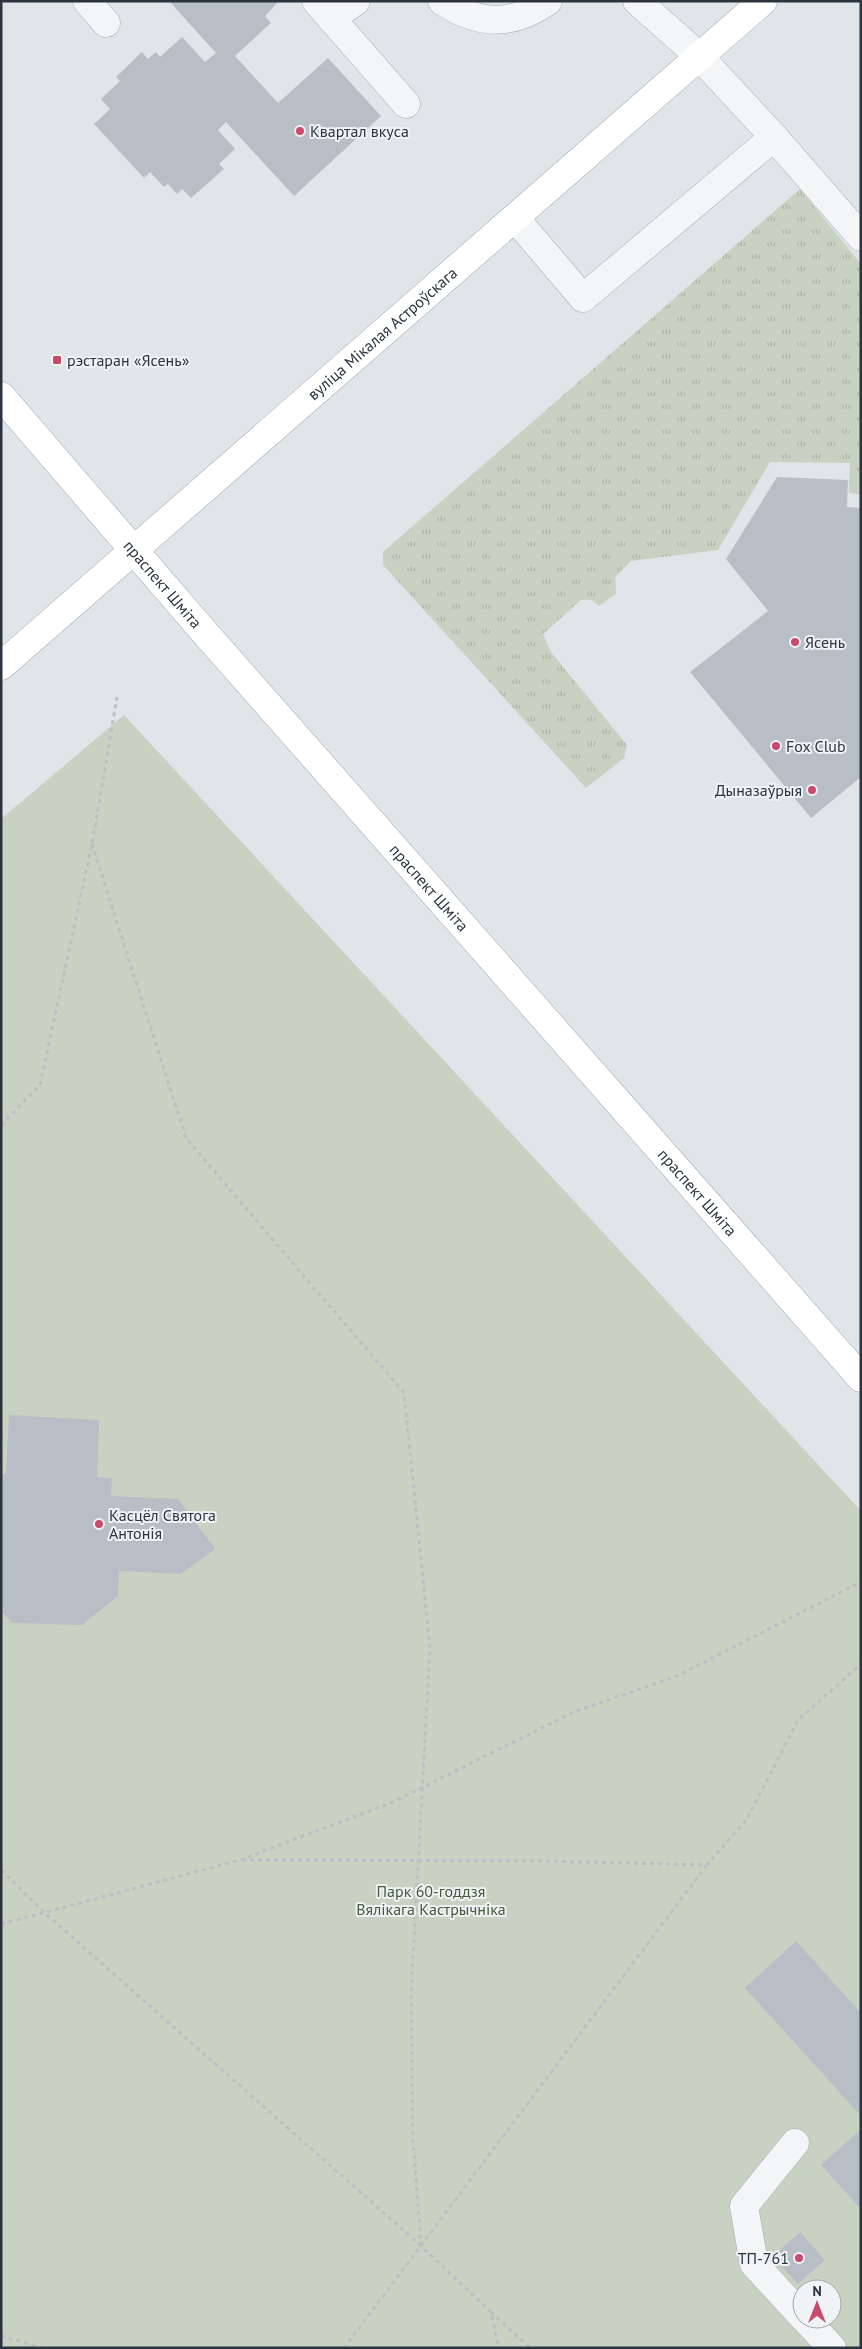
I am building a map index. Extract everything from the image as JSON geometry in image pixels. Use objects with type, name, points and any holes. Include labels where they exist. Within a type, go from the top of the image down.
[{"type":"main road","name":"вуліца Мікалая Астроўскага","points":[[1,666],[763,1]]},
{"type":"main road","name":"праспект Шміта","points":[[1,396],[134,548],[205,633],[861,1378]]},
{"type":"lane","points":[[87,1],[106,23]]},
{"type":"lane","points":[[356,1],[323,10],[406,104]]},
{"type":"lane","points":[[442,1],[472,18],[501,20],[530,14],[548,1]]},
{"type":"lane","points":[[636,1],[699,56],[774,137],[861,237]]},
{"type":"lane","points":[[515,218],[583,298],[774,137]]},
{"type":"lane","points":[[792,2305],[754,2264],[744,2206],[795,2143]]},
{"type":"lane","points":[[814,2329],[832,2348]]},
{"type":"path","points":[[1,1125],[40,1086],[92,844],[117,697]]},
{"type":"path","points":[[92,844],[186,1138],[404,1393],[430,1648],[411,1994],[413,2139],[421,2246]]},
{"type":"path","points":[[1,1924],[240,1860],[393,1802],[576,1711],[675,1677],[855,1584],[861,1584]]},
{"type":"path","points":[[344,2348],[707,1865],[747,1819],[798,1720],[861,1664]]},
{"type":"path","points":[[240,1860],[707,1865]]},
{"type":"path","points":[[1,1870],[44,1912],[421,2246],[530,2348]]},
{"type":"path","points":[[491,2312],[499,2348]]},
{"type":"path","points":[[1,2336],[44,2348]]},
{"type":"green space","points":[[800,189],[861,264],[861,494],[849,493],[850,463],[770,462],[718,550],[631,561],[615,577],[616,594],[599,606],[592,600],[581,600],[543,634],[551,652],[627,745],[624,758],[586,788],[383,565],[383,552]]},
{"type":"green space","name":"Парк 60-годдзя Вялікага Кастрычніка","points":[[124,715],[861,1511],[861,2348],[1,2348],[1,819]]},
{"type":"building","points":[[169,1],[279,1],[265,16],[271,23],[235,56],[278,103],[328,58],[381,116],[294,196],[226,122],[218,130],[235,149],[219,164],[224,169],[191,198],[182,189],[177,194],[168,184],[164,187],[150,172],[144,178],[94,124],[110,109],[101,99],[120,81],[116,77],[142,52],[148,59],[156,52],[160,57],[182,37],[205,62],[216,53]]},
{"type":"building","name":"Ясень","points":[[777,477],[848,480],[847,507],[861,508],[861,777],[811,818],[690,672],[768,611],[726,559]]},
{"type":"building","name":"Касцёл Святога Антонія","points":[[9,1415],[99,1420],[97,1477],[112,1478],[111,1496],[178,1499],[215,1549],[181,1574],[119,1571],[118,1596],[82,1625],[12,1623],[1,1611],[1,1473],[6,1474]]},
{"type":"building","points":[[796,1941],[861,2013],[861,2116],[745,1988]]},
{"type":"building","points":[[861,2129],[861,2209],[821,2165]]},
{"type":"building","name":"ТП-761","points":[[800,2232],[825,2260],[804,2279],[794,2279],[773,2256]]},
{"type":"place","name":"Квартал вкуса","points":[[300,131]]},
{"type":"place","name":"рэстаран «Ясень»","points":[[57,360]]},
{"type":"place","name":"Ясень","points":[[795,642]]},
{"type":"place","name":"Fox Club","points":[[776,746]]},
{"type":"place","name":"Дыназаўрыя","points":[[812,790]]},
{"type":"place","name":"Касцёл Святога Антонія","points":[[99,1524]]},
{"type":"place","name":"ТП-761","points":[[799,2258]]}]
